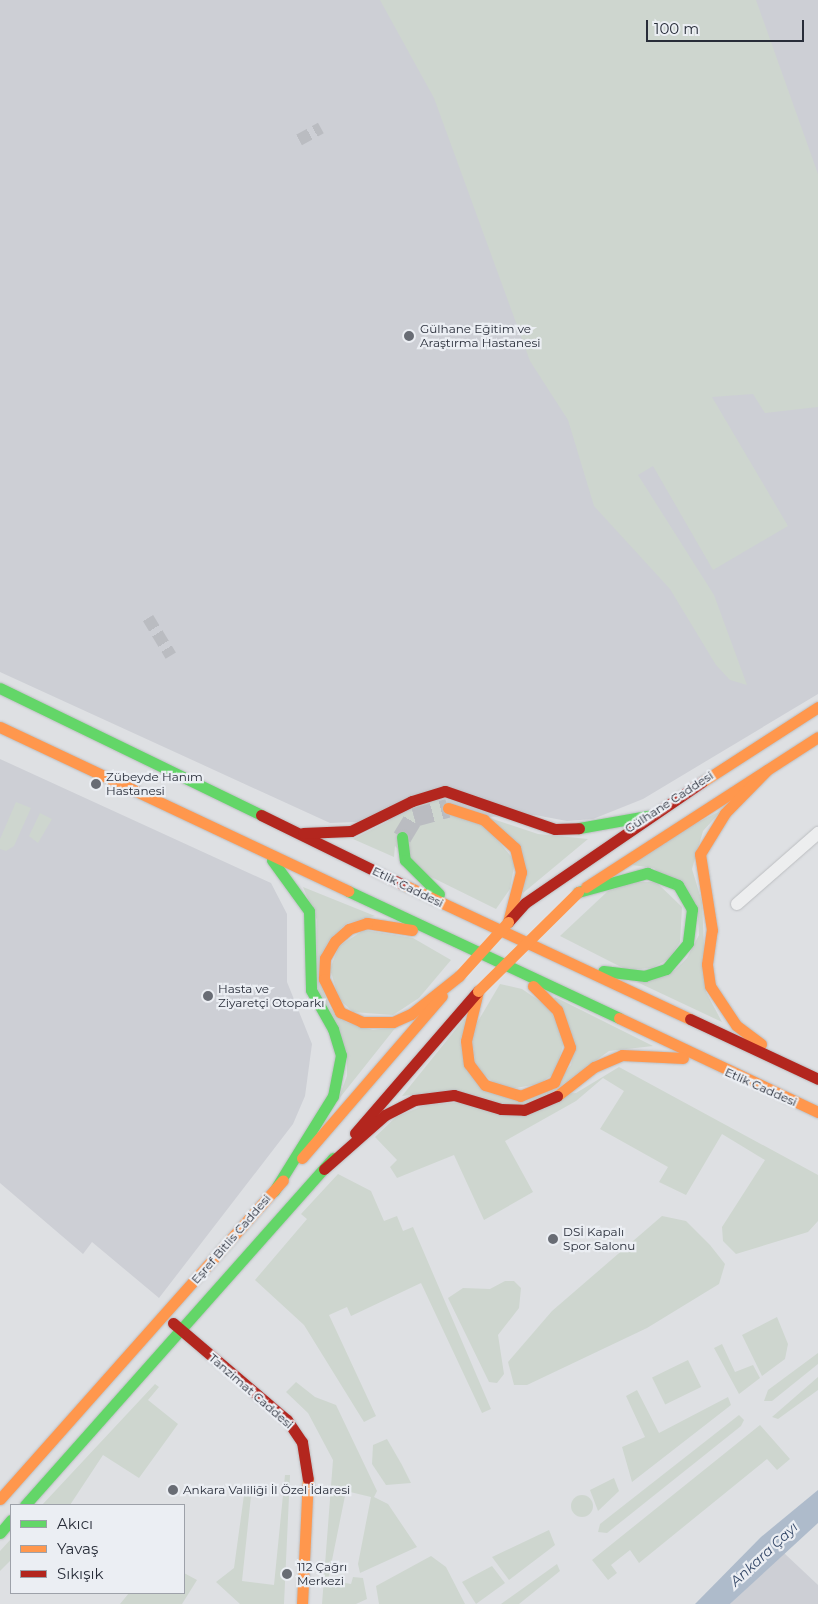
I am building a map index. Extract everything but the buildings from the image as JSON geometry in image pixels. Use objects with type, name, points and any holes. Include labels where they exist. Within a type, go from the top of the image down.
[{"type":"main road","name":"Etlik Caddesi","points":[[0,688],[475,919],[818,1079]]},
{"type":"main road","name":"Gülhane Caddesi","points":[[459,976],[525,903],[652,815],[818,707]]},
{"type":"main road","name":"Etlik Caddesi","points":[[0,727],[526,978],[818,1112]]},
{"type":"main road","points":[[578,892],[818,737]]},
{"type":"main road","points":[[767,770],[725,813],[700,854],[712,930],[707,964],[720,1005],[736,1025],[788,1065]]},
{"type":"main road","points":[[294,832],[351,831],[412,801],[445,791],[555,829],[593,828],[652,815]]},
{"type":"main road","points":[[448,808],[484,820],[509,840],[520,864],[517,892],[508,922]]},
{"type":"main road","points":[[402,837],[405,860],[417,876],[475,919]]},
{"type":"main road","points":[[264,852],[309,911],[311,990],[336,1035],[341,1055],[333,1096],[274,1191]]},
{"type":"main road","points":[[572,965],[646,976],[666,969],[688,943],[692,909],[678,885],[647,873],[612,881],[578,892]]},
{"type":"main road","name":"Eşref Bitlis Caddesi","points":[[26,1504],[182,1331],[478,991],[578,892]]},
{"type":"main road","points":[[447,939],[368,923],[344,932],[325,958],[327,992],[349,1017],[387,1024],[427,1002],[459,976]]},
{"type":"main road","name":"Eşref Bitlis Caddesi","points":[[0,1499],[274,1191],[459,976]]},
{"type":"main road","points":[[478,991],[470,1023],[466,1056],[486,1085],[520,1096],[554,1082],[566,1064],[566,1028],[557,1010],[526,978]]},
{"type":"main road","points":[[324,1168],[385,1115],[414,1100],[454,1095],[501,1109],[524,1110],[562,1094],[594,1067],[622,1055],[640,1053],[704,1061]]},
{"type":"main road","name":"Tanzimat Caddesi","points":[[164,1316],[287,1420],[302,1442],[309,1467],[302,1604]]},
{"type":"main road","points":[[0,1533],[10,1521]]},
{"type":"street","points":[[737,904],[818,833]]},
{"type":"shaded area","name":"Gülhane Eğitim ve Araştırma Hastanesi","points":[[0,0],[818,0],[818,694],[643,799],[593,819],[567,821],[535,815],[330,823],[0,672]]},
{"type":"shaded area","points":[[380,0],[756,0],[818,174],[818,407],[765,413],[753,394],[712,397],[788,526],[713,570],[653,466],[638,475],[714,595],[747,685],[730,680],[716,665],[670,589],[594,506],[568,420],[530,361],[434,98]]},
{"type":"shaded area","points":[[0,759],[271,883],[287,914],[287,982],[312,1044],[305,1096],[293,1124],[159,1298],[92,1242],[83,1254],[0,1183]]},
{"type":"shaded area","points":[[433,799],[538,834],[588,839],[523,893],[525,862],[483,823],[515,861],[510,889],[496,909],[421,872],[395,846],[394,857],[353,839]]},
{"type":"shaded area","points":[[16,802],[31,808],[14,846],[6,851],[0,849],[0,839]]},
{"type":"shaded area","points":[[722,810],[703,831],[692,869],[702,902],[706,992],[722,1022],[637,982],[675,970],[687,958],[699,935],[698,917],[654,868],[632,865],[681,831]]},
{"type":"shaded area","points":[[40,813],[52,819],[38,843],[29,836]]},
{"type":"shaded area","points":[[634,882],[656,882],[682,907],[680,942],[669,959],[652,968],[627,970],[560,936],[608,891]]},
{"type":"shaded area","points":[[303,887],[375,916],[347,923],[330,939],[321,955],[319,980],[330,1008],[346,1022],[373,1030],[396,1027],[338,1100],[347,1076],[347,1053],[316,986],[317,920]]},
{"type":"shaded area","points":[[364,930],[413,938],[451,960],[419,998],[393,1015],[353,1012],[339,999],[330,969],[339,946]]},
{"type":"shaded area","points":[[500,984],[522,989],[550,1008],[564,1042],[555,1073],[539,1084],[503,1090],[476,1068],[471,1033]]},
{"type":"shaded area","points":[[555,997],[653,1046],[609,1051],[551,1093],[525,1103],[504,1103],[453,1090],[402,1096],[464,1019],[468,1020],[460,1041],[466,1066],[484,1089],[521,1099],[553,1087],[571,1065],[574,1046],[569,1026],[552,1002]]},
{"type":"shaded area","points":[[619,1067],[818,1175],[818,1221],[808,1232],[736,1254],[723,1241],[722,1227],[765,1160],[722,1134],[686,1195],[659,1182],[668,1167],[600,1129],[624,1091],[603,1078],[576,1101],[505,1141],[533,1192],[484,1220],[454,1155],[397,1178],[390,1167],[397,1160],[375,1137],[396,1117],[425,1105],[576,1093]]},
{"type":"shaded area","points":[[338,1174],[371,1191],[384,1221],[397,1216],[403,1231],[413,1227],[491,1409],[482,1413],[421,1283],[351,1316],[347,1307],[329,1315],[376,1416],[364,1422],[304,1325],[255,1280],[307,1219],[301,1214]]},
{"type":"shaded area","points":[[662,1216],[686,1221],[710,1245],[725,1264],[719,1284],[647,1328],[527,1385],[514,1385],[508,1362],[552,1311]]},
{"type":"shaded area","points":[[505,1281],[514,1281],[521,1288],[519,1308],[498,1335],[504,1374],[497,1383],[489,1382],[448,1298],[463,1288],[490,1289]]},
{"type":"shaded area","points":[[777,1317],[788,1344],[785,1359],[762,1376],[742,1335]]},
{"type":"shaded area","points":[[722,1344],[735,1372],[753,1365],[760,1378],[739,1394],[714,1348]]},
{"type":"shaded area","points":[[818,1353],[818,1364],[772,1401],[764,1401],[768,1390]]},
{"type":"shaded area","points":[[688,1360],[701,1387],[665,1404],[652,1378]]},
{"type":"shaded area","points":[[818,1377],[818,1390],[778,1419],[772,1417]]},
{"type":"shaded area","points":[[296,1382],[315,1397],[336,1405],[377,1491],[374,1497],[388,1504],[417,1547],[360,1573],[358,1564],[371,1497],[346,1491],[328,1580],[351,1584],[353,1577],[363,1578],[367,1599],[356,1604],[322,1604],[333,1460],[308,1413],[286,1392]]},
{"type":"shaded area","points":[[155,1384],[159,1387],[148,1400],[178,1424],[139,1478],[103,1455],[71,1504],[43,1504]]},
{"type":"shaded area","points":[[637,1390],[659,1433],[728,1397],[731,1405],[632,1482],[622,1447],[645,1437],[626,1396]]},
{"type":"shaded area","points":[[739,1415],[744,1420],[741,1426],[607,1533],[598,1532],[600,1524]]},
{"type":"shaded area","points":[[760,1425],[790,1459],[777,1470],[767,1459],[639,1563],[630,1550],[611,1565],[617,1573],[608,1580],[592,1560]]},
{"type":"shaded area","points":[[387,1439],[411,1483],[386,1485],[372,1464],[373,1445]]},
{"type":"shaded area","points":[[285,1475],[290,1475],[284,1604],[240,1604],[216,1582],[234,1568],[244,1495],[251,1496],[242,1581],[274,1585]]},
{"type":"shaded area","points":[[614,1478],[619,1491],[598,1511],[590,1490]]},
{"type":"shaded area","points":[[582,1495],[590,1498],[593,1506],[590,1514],[582,1517],[574,1514],[571,1506],[574,1498]]},
{"type":"shaded area","points":[[549,1530],[555,1545],[509,1580],[492,1557]]},
{"type":"shaded area","points":[[10,1540],[10,1561],[0,1571],[0,1551]]},
{"type":"shaded area","points":[[784,1553],[818,1585],[818,1604],[730,1604]]},
{"type":"shaded area","points":[[431,1556],[446,1567],[465,1604],[379,1604],[376,1586]]},
{"type":"shaded area","points":[[557,1564],[560,1571],[519,1604],[501,1604]]},
{"type":"shaded area","points":[[492,1566],[505,1583],[476,1604],[462,1582]]},
{"type":"shaded area","points":[[185,1574],[197,1580],[182,1604],[120,1604],[128,1594],[185,1594]]},
{"type":"water","name":"Ankara Çayı","points":[[818,1490],[818,1523],[730,1604],[695,1604],[761,1537]]},
{"type":"tunnel","points":[[299,140],[321,128]]},
{"type":"tunnel","points":[[148,618],[171,656]]},
{"type":"tunnel","points":[[402,837],[414,817],[448,808]]},
{"type":"traffic: fast","points":[[0,688],[261,815]]},
{"type":"traffic: fast","points":[[579,828],[652,815]]},
{"type":"traffic: fast","points":[[402,837],[405,860],[439,894]]},
{"type":"traffic: fast","points":[[272,860],[309,911],[311,990],[333,1029],[341,1055],[333,1096],[274,1191]]},
{"type":"traffic: fast","points":[[578,892],[647,873],[678,885],[692,909],[688,943],[666,969],[645,976],[603,971]]},
{"type":"traffic: fast","points":[[348,891],[619,1018]]},
{"type":"traffic: fast","points":[[26,1504],[333,1158]]},
{"type":"traffic: fast","points":[[0,1533],[10,1521]]},
{"type":"traffic: slow","points":[[702,782],[818,707]]},
{"type":"traffic: slow","points":[[0,727],[348,891]]},
{"type":"traffic: slow","points":[[586,887],[818,737]]},
{"type":"traffic: slow","points":[[761,1044],[736,1025],[710,986],[707,964],[712,930],[700,854],[725,813],[767,770]]},
{"type":"traffic: slow","points":[[448,808],[484,820],[515,848],[521,872],[508,922]]},
{"type":"traffic: slow","points":[[402,884],[690,1019]]},
{"type":"traffic: slow","points":[[478,991],[578,892]]},
{"type":"traffic: slow","points":[[459,976],[508,922]]},
{"type":"traffic: slow","points":[[412,930],[367,923],[349,929],[335,941],[325,958],[324,979],[340,1012],[362,1022],[393,1022],[411,1014],[459,976]]},
{"type":"traffic: slow","points":[[478,991],[466,1041],[469,1064],[485,1085],[520,1096],[554,1082],[570,1047],[557,1010],[533,986]]},
{"type":"traffic: slow","points":[[302,1158],[442,996]]},
{"type":"traffic: slow","points":[[619,1018],[818,1112]]},
{"type":"traffic: slow","points":[[557,1096],[594,1067],[622,1055],[683,1058]]},
{"type":"traffic: slow","points":[[0,1499],[283,1180]]},
{"type":"traffic: slow","points":[[302,1604],[308,1479]]},
{"type":"traffic: jam","points":[[508,922],[525,903],[702,782]]},
{"type":"traffic: jam","points":[[303,833],[351,831],[412,801],[445,791],[555,829],[579,828]]},
{"type":"traffic: jam","points":[[261,815],[402,884]]},
{"type":"traffic: jam","points":[[355,1133],[478,991]]},
{"type":"traffic: jam","points":[[690,1019],[818,1079]]},
{"type":"traffic: jam","points":[[324,1169],[385,1115],[414,1100],[454,1095],[501,1109],[524,1110],[557,1096]]},
{"type":"traffic: jam","points":[[173,1323],[287,1420],[302,1442],[308,1479]]},
{"type":"place","name":"Gülhane Eğitim ve Araştırma Hastanesi","points":[[409,336]]},
{"type":"place","name":"Zübeyde Hanım Hastanesi","points":[[96,784]]},
{"type":"place","name":"Hasta ve Ziyaretçi Otoparkı","points":[[208,996]]},
{"type":"place","name":"DSİ Kapalı Spor Salonu","points":[[553,1239]]},
{"type":"place","name":"Ankara Valiliği İl Özel İdaresi","points":[[173,1490]]},
{"type":"place","name":"112 Çağrı Merkezi","points":[[287,1574]]}]
